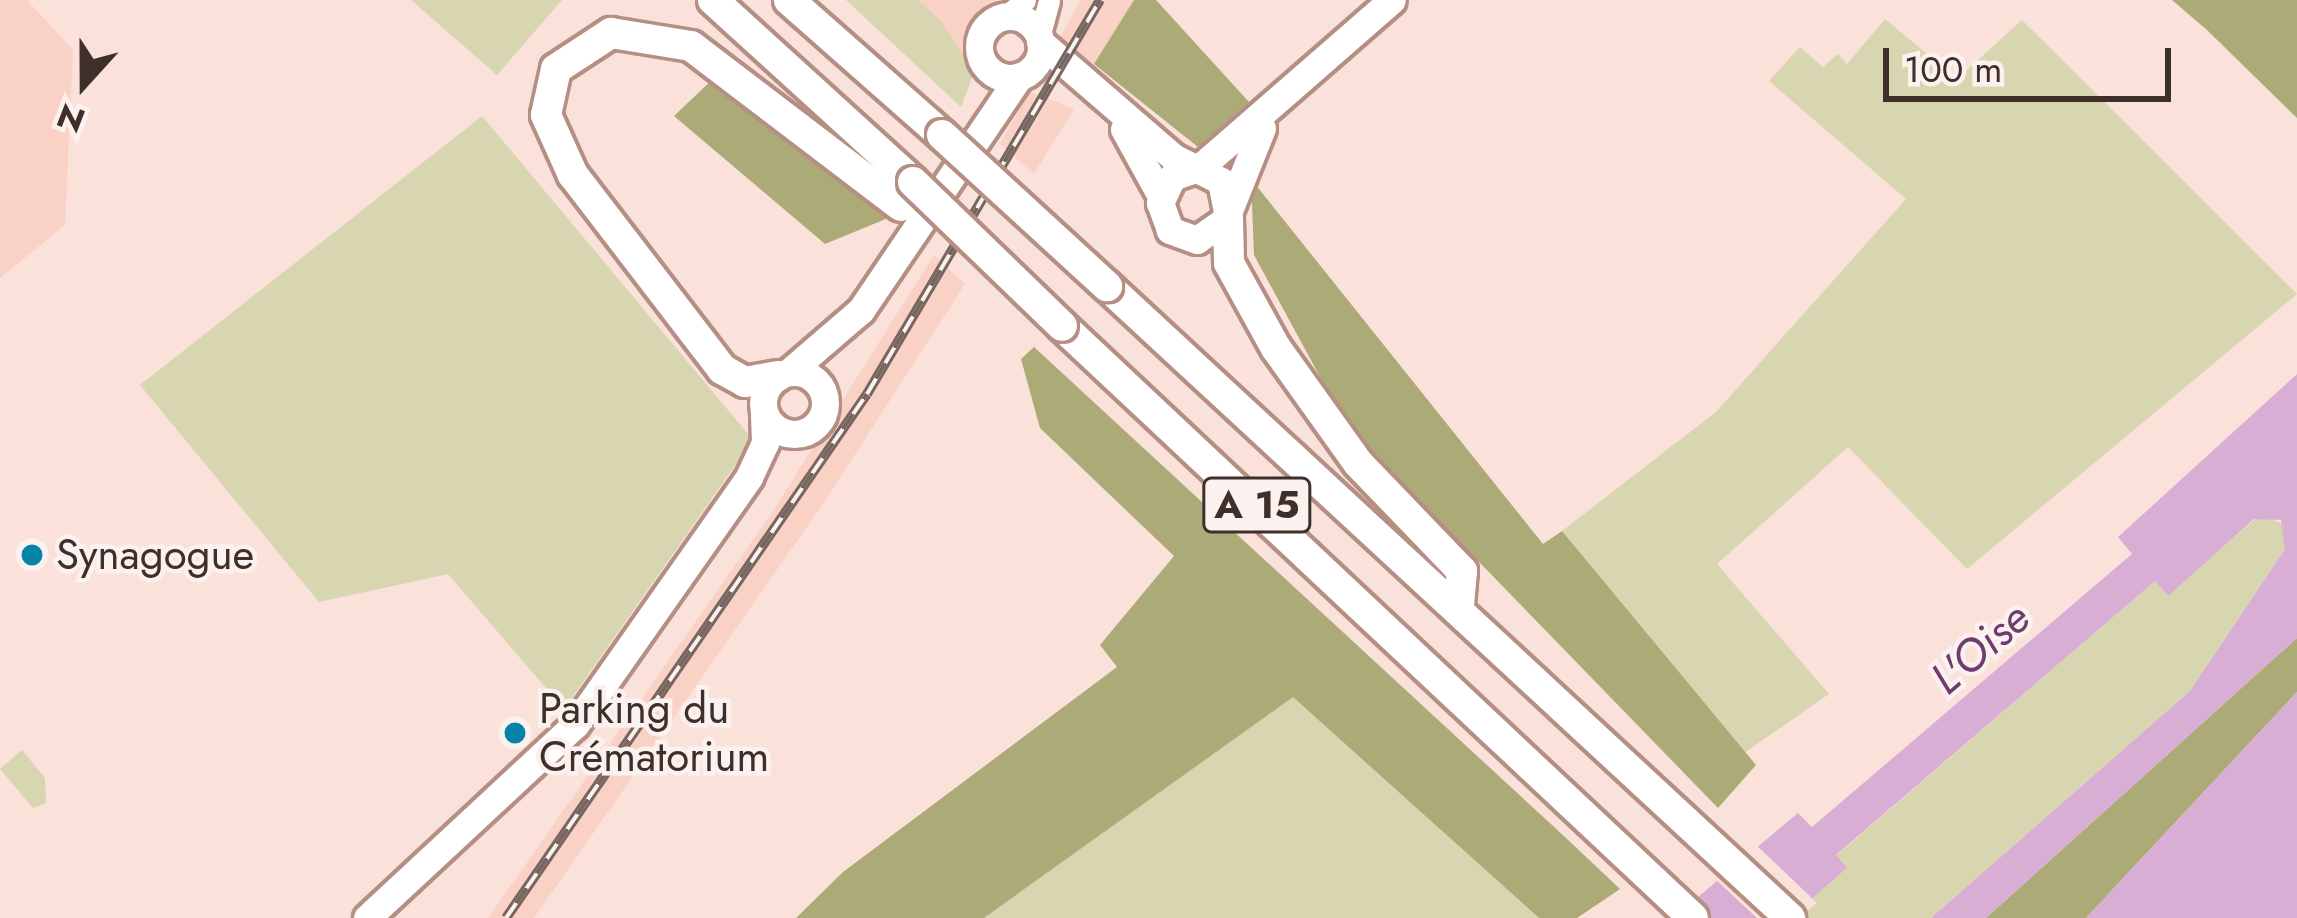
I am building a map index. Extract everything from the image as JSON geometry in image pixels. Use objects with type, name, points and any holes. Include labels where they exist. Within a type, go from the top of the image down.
[{"type":"highway","name":"A 15","points":[[713,0],[907,194],[952,219],[1693,918]]},
{"type":"highway","name":"A 15","points":[[789,0],[954,140],[1790,918]]},
{"type":"highway","points":[[812,0],[848,52]]},
{"type":"highway","points":[[784,374],[745,382],[722,369],[573,175],[546,115],[556,69],[611,33],[692,46],[907,194]]},
{"type":"highway","points":[[1229,213],[1229,263],[1276,348],[1358,463],[1462,571],[1459,606]]},
{"type":"main road","points":[[1161,196],[1172,177],[1197,170],[1392,0]]},
{"type":"main road","points":[[749,477],[805,432],[826,404],[860,310],[954,140],[980,58],[983,32],[1015,8],[1040,40],[1197,170],[1222,181],[1229,213]]},
{"type":"main road","points":[[954,140],[1021,76],[1040,40]]},
{"type":"main road","points":[[980,58],[996,75],[1021,76],[1102,108],[1149,161],[1164,222],[1183,238],[1211,236],[1229,213],[1246,156],[1280,100]]},
{"type":"main road","points":[[368,918],[575,725],[749,477],[765,443],[764,413],[784,374],[860,310]]},
{"type":"main road","points":[[784,374],[813,377],[826,404]]},
{"type":"main road","points":[[764,413],[781,431],[805,432]]},
{"type":"street","points":[[1040,40],[1048,0]]},
{"type":"shaded area","points":[[0,0],[27,0],[73,50],[65,225],[0,278]]},
{"type":"shaded area","points":[[893,0],[998,0],[975,32],[974,72]]},
{"type":"shaded area","points":[[1081,0],[1134,0],[1094,64],[1058,40]]},
{"type":"shaded area","points":[[1134,0],[1156,0],[1249,102],[1198,147],[1094,64]]},
{"type":"shaded area","points":[[2172,0],[2297,0],[2297,118],[2207,30]]},
{"type":"shaded area","points":[[716,76],[893,216],[825,244],[674,116]]},
{"type":"shaded area","points":[[1030,92],[1074,109],[1034,174],[1000,144]]},
{"type":"shaded area","points":[[1251,179],[1543,544],[1562,531],[1756,765],[1718,808],[1346,425],[1254,255]]},
{"type":"shaded area","points":[[934,255],[965,284],[827,498],[534,918],[488,918],[771,514]]},
{"type":"shaded area","points":[[1034,347],[1620,889],[1577,918],[1539,918],[1293,697],[984,918],[796,918],[843,872],[1117,667],[1100,645],[1174,556],[1040,428],[1021,359]]},
{"type":"shaded area","points":[[2297,374],[2297,638],[1986,918],[1931,918],[2190,691],[2285,549],[2281,520],[2254,519],[2168,596],[2155,581],[1836,855],[1847,868],[1790,918],[1673,918],[1798,813],[1812,827],[2132,554],[2118,537]]},
{"type":"shaded area","points":[[2297,638],[2297,692],[2086,918],[1986,918]]},
{"type":"shaded area","points":[[2297,692],[2297,918],[2086,918]]},
{"type":"green space","points":[[411,0],[562,0],[497,75]]},
{"type":"green space","points":[[846,0],[918,0],[941,21],[974,72],[961,107]]},
{"type":"green space","points":[[1885,19],[1957,79],[2022,20],[2297,294],[1967,569],[1848,447],[1717,564],[1829,694],[1744,753],[1562,531],[1716,412],[1906,199],[1769,81],[1800,47],[1823,67],[1838,54],[1847,64]]},
{"type":"green space","points":[[482,116],[753,440],[564,709],[448,574],[319,602],[140,385]]},
{"type":"green space","points":[[2260,515],[2286,525],[2285,549],[2190,691],[1931,918],[1790,918],[1846,869],[1836,856],[2155,581],[2167,595]]},
{"type":"green space","points":[[1293,696],[1539,918],[984,918]]},
{"type":"green space","points":[[22,750],[45,778],[46,803],[33,808],[0,769]]},
{"type":"pier","points":[[1754,843],[1817,903],[1799,918],[1757,918],[1713,877]]},
{"type":"railway","points":[[506,918],[867,394],[1100,0]]},
{"type":"place","name":"Synagogue","points":[[32,555]]},
{"type":"place","name":"Parking du Crématorium","points":[[515,733]]},
{"type":"water label","name":"L'Oise","points":[[1980,648]]}]
